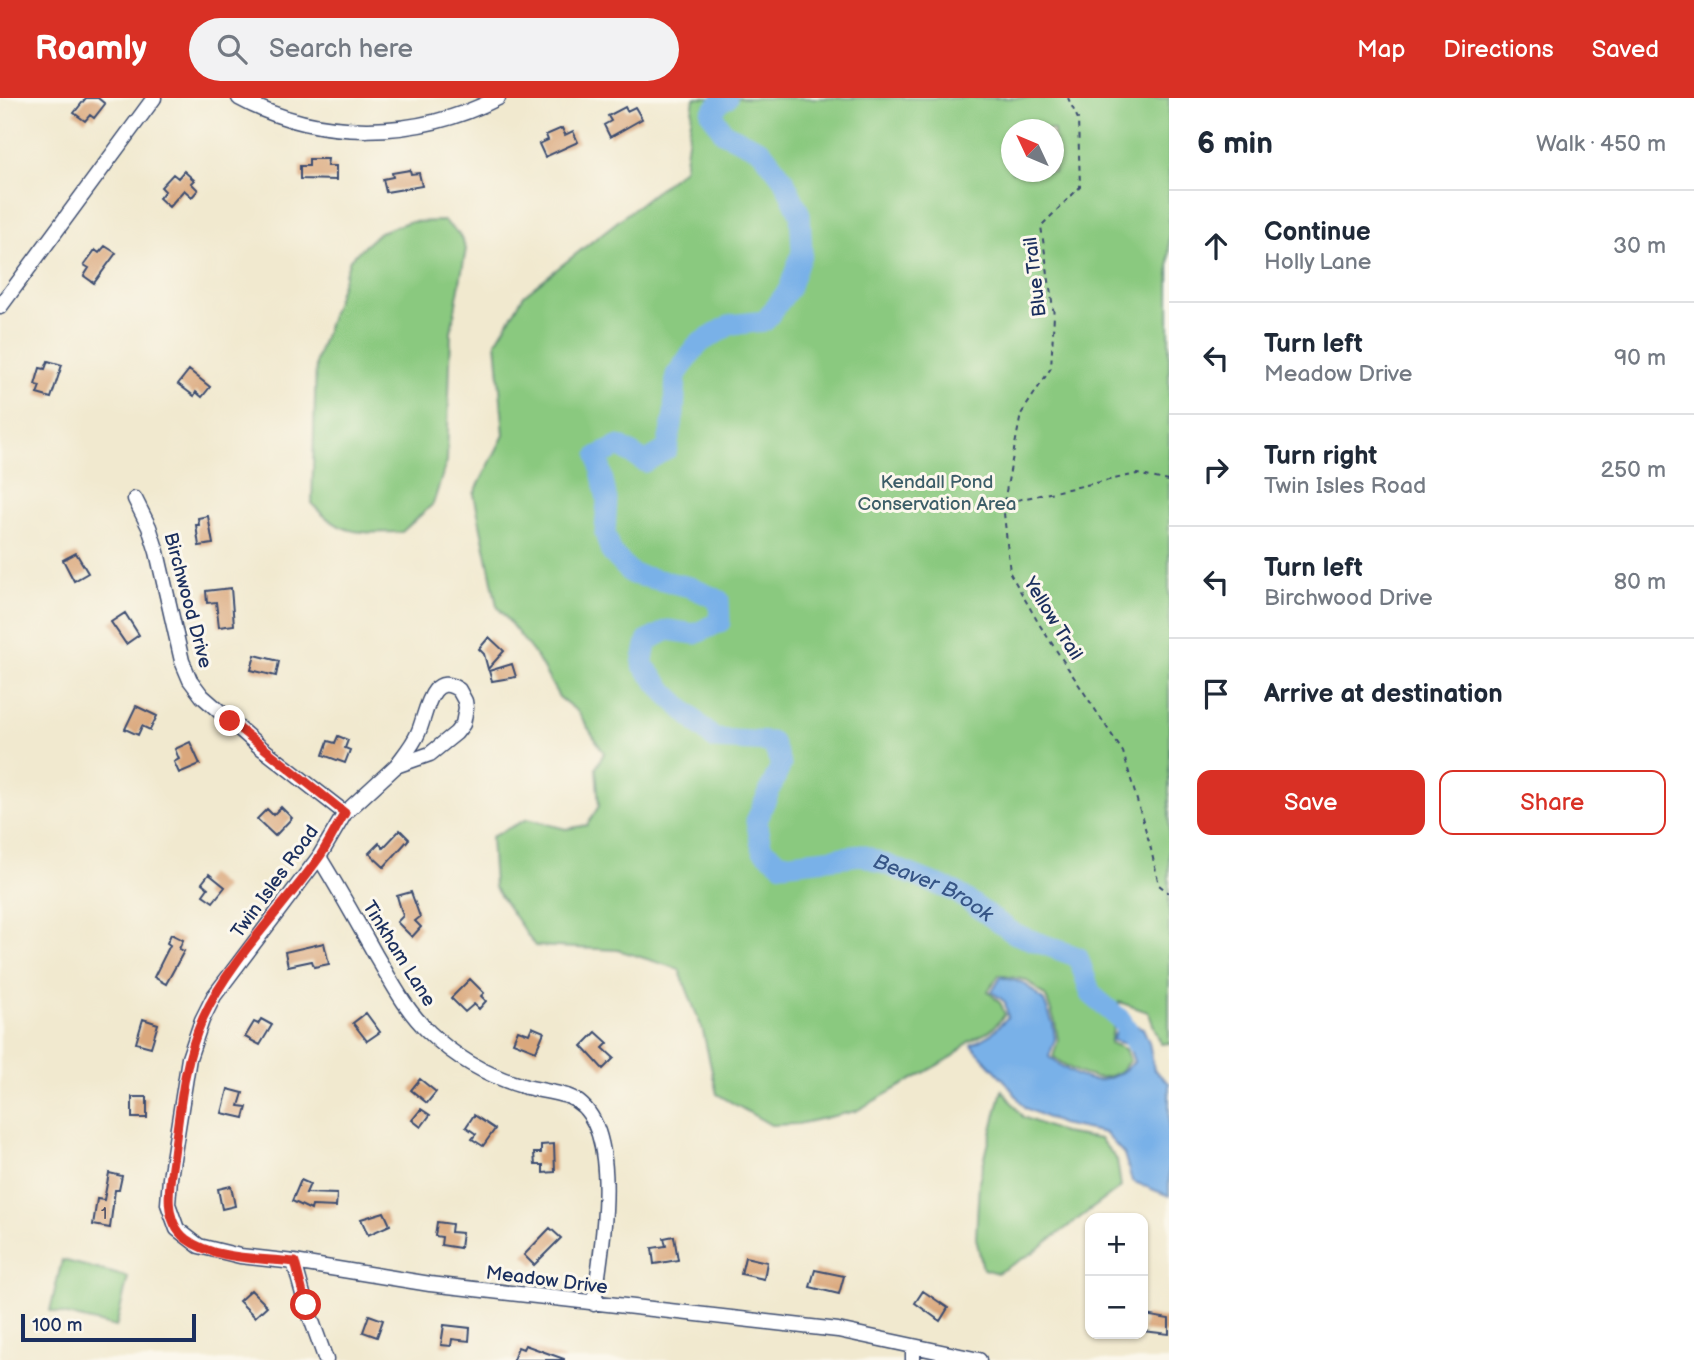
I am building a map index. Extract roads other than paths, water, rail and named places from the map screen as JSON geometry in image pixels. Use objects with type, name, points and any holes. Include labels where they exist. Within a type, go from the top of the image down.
[{"type":"street","points":[[0,307],[154,98]]},
{"type":"street","points":[[239,98],[293,120],[362,131],[428,124],[453,118],[498,98]]},
{"type":"street","points":[[0,281],[12,290]]},
{"type":"street","name":"Birchwood Drive","points":[[135,499],[149,527],[157,552],[182,661],[190,680],[202,696],[259,746],[345,813]]},
{"type":"street","name":"Twin Isles Road","points":[[182,1234],[177,1229],[168,1204],[170,1178],[189,1058],[202,1020],[214,996],[319,857],[345,813],[396,766],[417,736],[432,693],[446,685],[459,690],[466,708],[463,724],[456,733],[430,754],[396,766]]},
{"type":"street","name":"Tinkham Lane","points":[[319,857],[396,991],[430,1033],[463,1058],[499,1078],[569,1097],[586,1107],[601,1138],[605,1164],[605,1192],[594,1304]]},
{"type":"street","name":"Meadow Drive","points":[[182,1234],[212,1251],[430,1284],[838,1330],[913,1353],[979,1360]]},
{"type":"street","points":[[295,1262],[306,1305],[326,1360]]},
{"type":"water","points":[[1001,977],[1024,983],[1044,1001],[1053,1024],[1055,1039],[1049,1057],[1082,1077],[1101,1080],[1112,1077],[1134,1062],[1128,1045],[1112,1040],[1121,1020],[1143,1028],[1149,1042],[1154,1070],[1169,1083],[1169,1196],[1132,1181],[1124,1154],[1105,1133],[1061,1124],[1025,1108],[1006,1082],[971,1045],[991,1034],[1008,1017],[1005,1002],[992,992]]},
{"type":"waterway","name":"Beaver Brook","points":[[727,98],[711,113],[724,133],[761,150],[784,180],[800,214],[802,252],[789,289],[765,321],[730,325],[698,344],[676,375],[674,414],[667,449],[645,462],[619,446],[598,456],[607,500],[605,533],[611,552],[632,574],[690,587],[719,600],[720,622],[695,634],[668,630],[647,641],[642,664],[666,693],[714,739],[772,742],[781,765],[756,821],[762,849],[782,864],[862,855],[956,892],[1015,934],[1078,957],[1091,994],[1121,1020],[1135,1042]]},
{"type":"park label","name":"Kendall Pond Conservation Area","points":[[937,492]]}]
